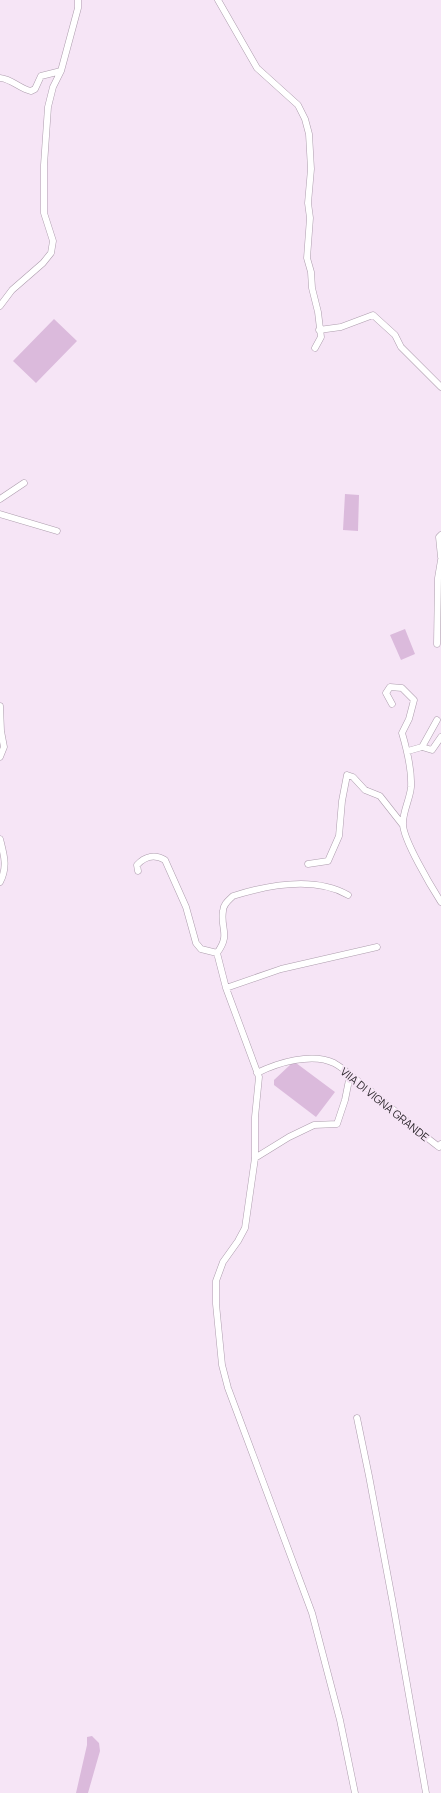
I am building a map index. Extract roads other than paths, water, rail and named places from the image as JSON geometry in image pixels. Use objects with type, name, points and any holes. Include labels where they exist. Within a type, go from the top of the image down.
[{"type":"street","points":[[0,306],[12,290],[43,263],[51,253],[53,241],[44,213],[44,165],[48,107],[53,87],[61,71],[78,8],[78,0]]},
{"type":"street","points":[[218,0],[257,68],[298,105],[305,119],[309,134],[311,170],[308,203],[310,218],[308,258],[312,272],[312,288],[318,312],[321,337],[315,348]]},
{"type":"street","points":[[0,78],[9,80],[22,88],[31,91],[35,89],[41,76],[61,71]]},
{"type":"street","points":[[319,330],[341,327],[373,315],[395,335],[401,348],[441,387]]},
{"type":"street","points":[[0,499],[24,483]]},
{"type":"street","points":[[0,514],[57,531]]},
{"type":"street","points":[[437,644],[438,578],[441,558],[439,537],[441,535]]},
{"type":"street","points":[[392,704],[386,693],[390,687],[402,688],[414,700],[409,719],[402,733],[408,752],[411,787],[402,824]]},
{"type":"street","points":[[0,706],[1,731],[4,747],[0,757]]},
{"type":"street","points":[[422,747],[436,720]]},
{"type":"street","points":[[408,752],[422,747],[432,750],[441,737]]},
{"type":"street","points":[[308,864],[328,861],[339,836],[342,801],[347,775],[353,777],[365,790],[380,796],[402,824],[425,875],[441,902]]},
{"type":"street","points":[[0,839],[5,865],[0,882]]},
{"type":"street","points":[[138,871],[137,865],[145,859],[154,856],[165,860],[186,907],[196,943],[201,948],[217,953]]},
{"type":"street","points":[[348,895],[337,888],[323,885],[293,884],[244,892],[234,896],[226,902],[223,911],[225,932],[222,946],[217,953],[226,988],[259,1077],[254,1139],[255,1158],[245,1228],[223,1262],[216,1281],[216,1304],[222,1365],[228,1388],[312,1613],[340,1720],[355,1793]]},
{"type":"street","points":[[226,988],[288,967],[377,947]]},
{"type":"street","name":"VIIA DI VIGNA GRANDE","points":[[257,1073],[289,1061],[318,1059],[333,1063],[379,1096],[417,1131],[440,1147]]},
{"type":"street","points":[[255,1158],[289,1137],[314,1125],[337,1124],[345,1100],[350,1075]]},
{"type":"street","points":[[357,1418],[389,1583],[426,1793]]}]
